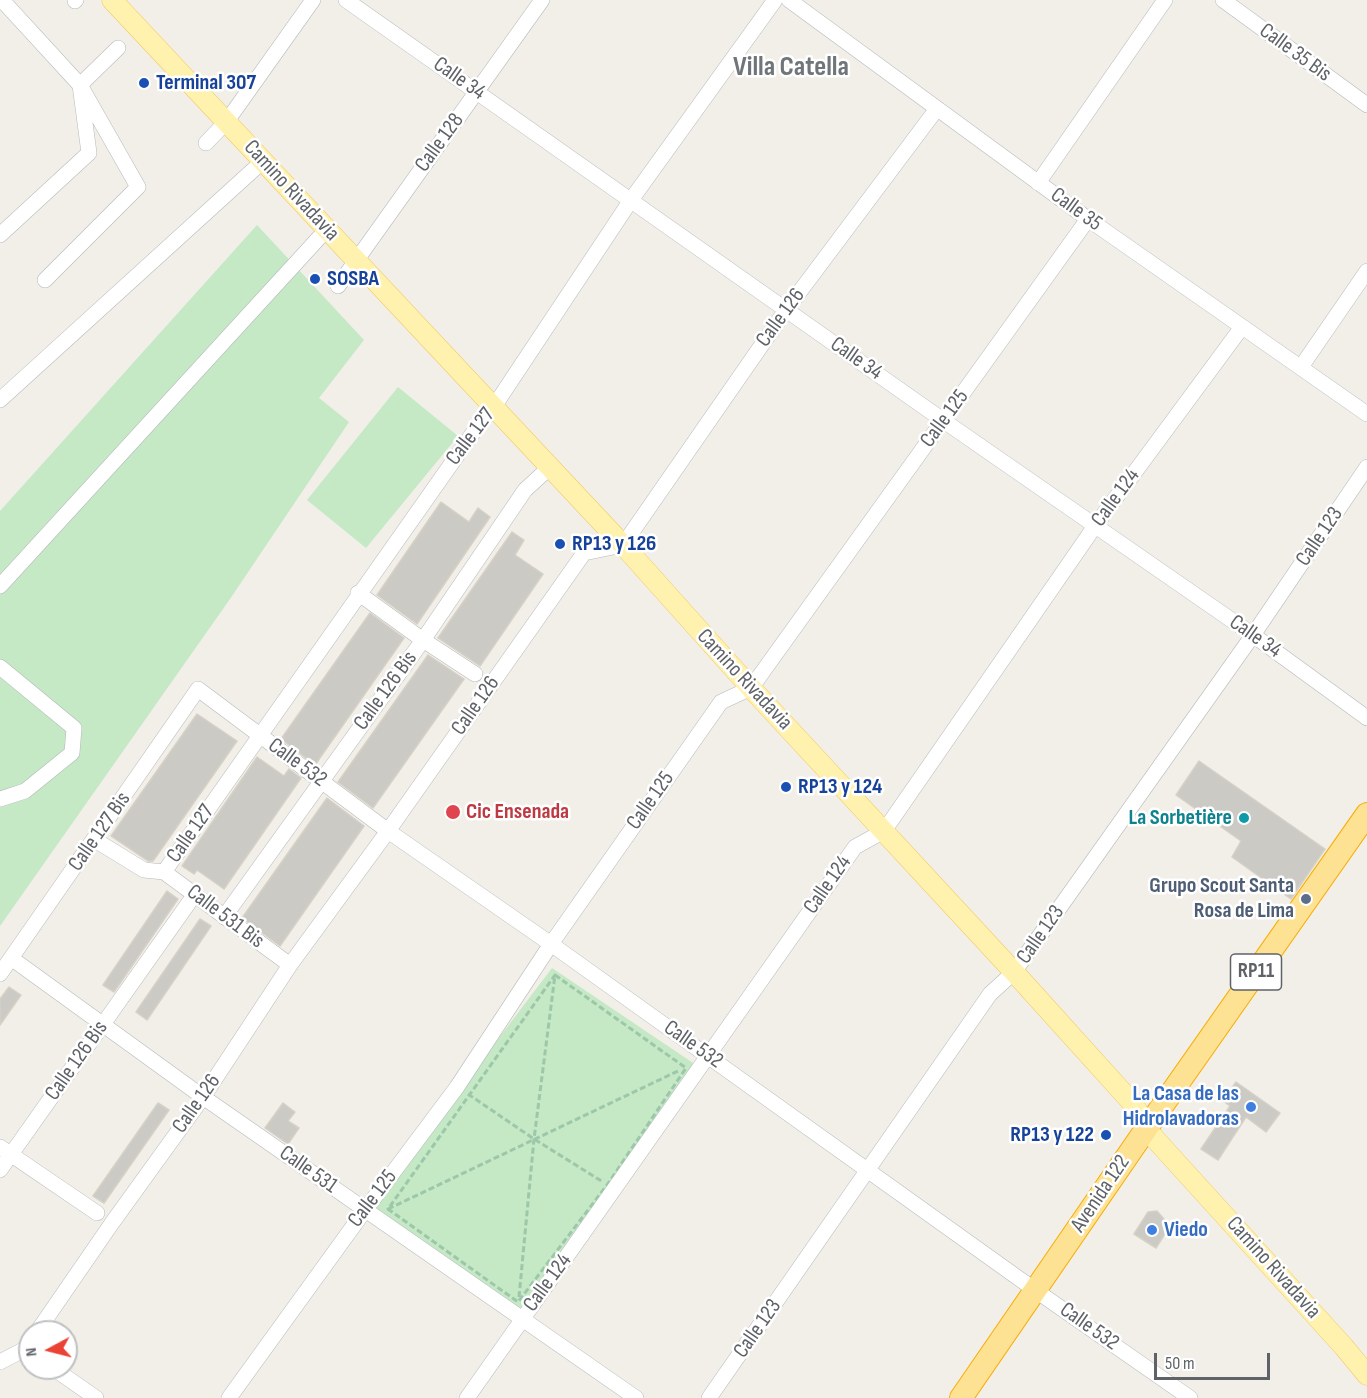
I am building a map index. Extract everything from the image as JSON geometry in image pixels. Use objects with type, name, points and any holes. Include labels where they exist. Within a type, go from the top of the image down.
[{"type":"highway","name":"Avenida 122","points":[[961,1398],[1367,814]]},
{"type":"main road","name":"Camino Rivadavia","points":[[112,0],[623,546],[1014,972],[1135,1106],[1146,1129],[1366,1370]]},
{"type":"street","points":[[2,0],[80,85],[138,187],[45,280]]},
{"type":"street","points":[[206,143],[226,121],[313,0]]},
{"type":"street","name":"Calle 34","points":[[346,0],[944,421],[1253,635],[1367,718]]},
{"type":"street","name":"Calle 128","points":[[338,286],[542,0]]},
{"type":"street","name":"Calle 127","points":[[164,872],[358,594],[493,408],[631,200],[775,0]]},
{"type":"street","name":"Calle 35","points":[[789,0],[936,110],[1088,219],[1367,414]]},
{"type":"street","points":[[1038,183],[1165,0]]},
{"type":"street","name":"Calle 35 Bis","points":[[1223,0],[1367,105]]},
{"type":"street","points":[[80,85],[118,48]]},
{"type":"street","points":[[0,235],[88,153],[80,85]]},
{"type":"street","name":"Calle 126","points":[[45,1320],[203,1097],[290,965],[388,831],[584,553],[623,546],[786,310],[936,110]]},
{"type":"street","points":[[0,400],[263,161]]},
{"type":"street","name":"Calle 125","points":[[229,1398],[365,1210],[463,1091],[551,944],[721,702],[751,688],[1088,219]]},
{"type":"street","points":[[0,586],[327,229]]},
{"type":"street","points":[[1301,367],[1367,271]]},
{"type":"street","name":"Calle 124","points":[[467,1398],[611,1187],[708,1055],[855,847],[884,831],[1095,526],[1242,327]]},
{"type":"street","name":"Calle 123","points":[[709,1398],[990,994],[1014,972],[1253,635],[1367,467]]},
{"type":"street","name":"Calle 126 Bis","points":[[224,917],[423,640],[525,490],[549,468]]},
{"type":"street","points":[[358,594],[475,674]]},
{"type":"street","points":[[0,667],[74,728],[72,753],[25,791],[0,799]]},
{"type":"street","name":"Calle 532","points":[[198,689],[388,831],[551,944],[1190,1398]]},
{"type":"street","name":"Calle 127 Bis","points":[[0,974],[198,689]]},
{"type":"street","name":"Calle 531 Bis","points":[[95,840],[144,870],[164,872],[290,965]]},
{"type":"street","name":"Calle 126 Bis","points":[[0,1170],[5,1151],[103,1024],[195,894]]},
{"type":"street","name":"Calle 531","points":[[11,958],[203,1097],[636,1398]]},
{"type":"street","points":[[5,1151],[97,1213]]},
{"type":"street","points":[[0,1362],[18,1353]]},
{"type":"street","points":[[70,1380],[96,1398]]},
{"type":"path","points":[[518,1302],[534,1139],[555,975],[552,968],[551,944]]},
{"type":"path","points":[[555,975],[686,1068]]},
{"type":"path","points":[[388,1209],[463,1091],[555,975]]},
{"type":"path","points":[[365,1210],[388,1209],[696,1065],[708,1055]]},
{"type":"path","points":[[518,1302],[611,1187],[686,1068]]},
{"type":"path","points":[[463,1091],[611,1187]]},
{"type":"path","points":[[388,1209],[518,1302]]},
{"type":"green space","points":[[257,225],[364,340],[319,398],[349,422],[230,599],[0,926],[0,511]]},
{"type":"green space","points":[[398,387],[458,436],[366,548],[307,500]]},
{"type":"green space","points":[[552,968],[696,1065],[522,1312],[369,1209]]},
{"type":"building","points":[[441,502],[469,522],[478,508],[490,517],[417,624],[377,595]]},
{"type":"building","points":[[512,532],[524,540],[515,555],[543,574],[480,666],[438,638]]},
{"type":"building","points":[[370,613],[404,638],[315,765],[281,739]]},
{"type":"building","points":[[428,655],[464,679],[373,808],[338,782]]},
{"type":"building","points":[[197,714],[237,741],[153,861],[148,861],[111,836]]},
{"type":"building","points":[[257,757],[284,776],[289,769],[301,778],[224,889],[197,870],[194,874],[182,866]]},
{"type":"building","name":"La Sorbetière","points":[[1199,761],[1325,849],[1291,899],[1232,857],[1241,841],[1176,795]]},
{"type":"building","points":[[327,798],[364,826],[280,946],[242,918]]},
{"type":"building","points":[[167,891],[178,899],[114,992],[103,985]]},
{"type":"building","points":[[200,919],[211,926],[147,1020],[136,1012]]},
{"type":"building","points":[[9,987],[21,995],[0,1025],[0,999]]},
{"type":"building","points":[[1236,1082],[1280,1113],[1266,1132],[1246,1117],[1218,1160],[1201,1149],[1230,1106],[1223,1101]]},
{"type":"building","points":[[158,1103],[169,1110],[104,1203],[93,1196]]},
{"type":"building","points":[[283,1103],[295,1112],[288,1121],[299,1128],[288,1144],[265,1128]]},
{"type":"building","name":"Viedo","points":[[1157,1211],[1170,1226],[1156,1248],[1134,1234],[1148,1212]]},
{"type":"place","name":"Terminal 307","points":[[144,83]]},
{"type":"place","name":"SOSBA","points":[[315,279]]},
{"type":"place","name":"RP13 y 126","points":[[560,544]]},
{"type":"place","name":"RP13 y 124","points":[[786,787]]},
{"type":"place","name":"Cic Ensenada","points":[[453,812]]},
{"type":"place","name":"La Sorbetière","points":[[1244,818]]},
{"type":"place","name":"Grupo Scout Santa Rosa de Lima","points":[[1306,899]]},
{"type":"place","name":"La Casa de las Hidrolavadoras","points":[[1251,1107]]},
{"type":"place","name":"RP13 y 122","points":[[1106,1135]]},
{"type":"place","name":"Viedo","points":[[1152,1230]]},
{"type":"district","name":"Villa Catella","points":[[791,68]]}]
